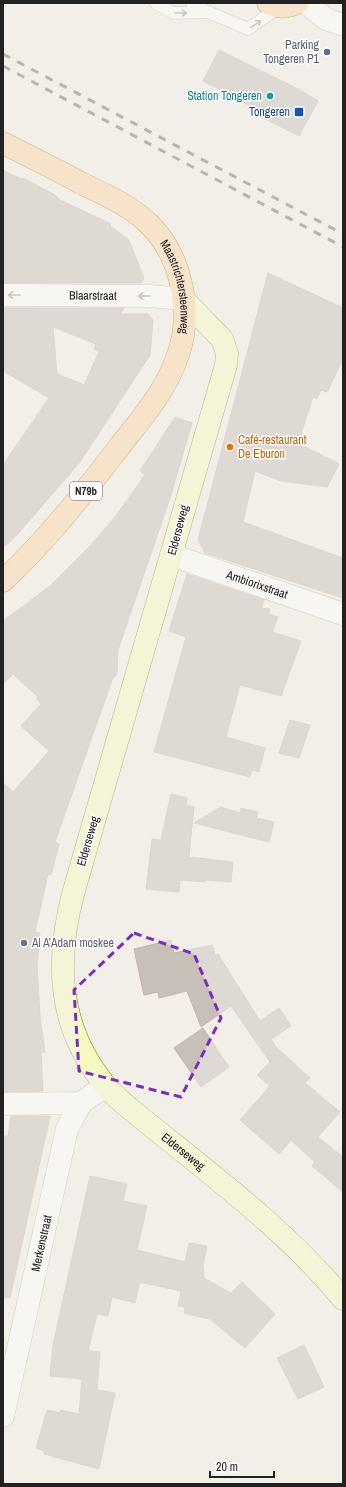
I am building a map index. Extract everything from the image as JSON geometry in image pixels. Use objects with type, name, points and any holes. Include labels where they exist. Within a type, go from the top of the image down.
[{"type":"main road","name":"Maastrichtersteenweg","points":[[3,143],[122,203],[140,216],[161,239],[173,259],[182,285],[184,330],[179,354],[167,379],[146,412],[76,503],[45,539],[3,580]]},
{"type":"main road","name":"Elderseweg","points":[[183,299],[217,332],[226,346],[226,365],[212,409],[172,555],[72,894],[63,940],[62,972],[64,996],[78,1042],[105,1086],[129,1108],[282,1234],[324,1275],[343,1299]]},
{"type":"street","points":[[306,3],[326,19],[343,26]]},
{"type":"street","name":"Blaarstraat","points":[[3,295],[150,296],[183,299]]},
{"type":"street","name":"Ambiorixstraat","points":[[172,555],[343,614]]},
{"type":"street","name":"Merkenstraat","points":[[3,1416],[67,1129],[81,1103],[105,1086]]},
{"type":"street","points":[[3,1104],[81,1103]]},
{"type":"lane","points":[[156,3],[173,13],[208,12]]},
{"type":"lane","points":[[192,3],[208,12],[248,29],[281,5]]},
{"type":"highlighted area","points":[[134,933],[194,954],[221,1018],[181,1097],[79,1071],[74,990]]},
{"type":"building","name":"Station Tongeren","points":[[219,50],[300,90],[318,101],[299,136],[261,117],[263,113],[203,81]]},
{"type":"building","points":[[3,170],[19,178],[25,179],[55,195],[60,200],[111,224],[110,226],[129,240],[144,279],[141,283],[3,283]]},
{"type":"building","points":[[268,273],[343,308],[343,359],[327,392],[321,390],[317,399],[313,397],[298,443],[339,464],[327,487],[281,481],[255,471],[243,522],[343,558],[343,598],[205,553],[198,540]]},
{"type":"building","points":[[3,308],[124,308],[120,314],[148,314],[153,320],[150,355],[101,430],[79,463],[17,535],[3,548],[3,465],[49,398],[3,371]],"holes":[[[53,327],[96,344],[94,349],[99,352],[84,385],[57,374]]]},
{"type":"building","points":[[175,417],[192,423],[170,498],[118,650],[117,674],[112,680],[55,842],[59,844],[51,875],[48,874],[35,932],[40,933],[37,965],[40,1016],[45,1052],[41,1052],[43,1091],[3,1092],[3,783],[13,792],[49,751],[21,726],[41,704],[36,699],[38,697],[13,674],[3,684],[3,621],[50,586],[91,545],[116,516],[145,475],[140,471]]},
{"type":"building","points":[[187,574],[264,600],[261,608],[270,609],[268,614],[278,617],[272,632],[301,641],[281,696],[240,685],[226,737],[265,748],[259,772],[252,770],[250,777],[154,752],[186,637],[169,631]]},
{"type":"building","points":[[290,720],[310,725],[299,758],[279,753]]},
{"type":"building","points":[[171,794],[187,798],[186,805],[194,807],[189,857],[233,862],[231,882],[180,880],[179,892],[146,889],[152,839],[161,840]]},
{"type":"building","points":[[221,807],[240,813],[241,808],[258,812],[256,818],[274,822],[269,842],[194,823]]},
{"type":"building","points":[[171,940],[174,953],[212,945],[215,955],[218,954],[260,1021],[279,1008],[291,1026],[271,1039],[275,1046],[310,1078],[305,1083],[340,1112],[318,1137],[343,1157],[343,1192],[312,1166],[315,1162],[291,1140],[279,1154],[240,1120],[270,1086],[257,1075],[270,1062],[231,1006],[201,1027],[187,991],[159,998],[158,992],[144,995],[134,949]]},
{"type":"building","points":[[203,1028],[229,1067],[201,1087],[174,1048]]},
{"type":"building","points":[[11,1116],[50,1116],[10,1298],[3,1297],[3,1136],[8,1136]]},
{"type":"building","points":[[90,1176],[127,1184],[123,1201],[147,1206],[137,1250],[185,1262],[189,1243],[207,1246],[203,1265],[204,1278],[231,1293],[242,1282],[275,1314],[245,1348],[210,1319],[184,1313],[185,1307],[178,1306],[181,1291],[140,1282],[135,1303],[112,1297],[108,1316],[97,1314],[88,1351],[100,1352],[97,1390],[115,1393],[99,1469],[44,1454],[45,1451],[36,1448],[47,1410],[60,1413],[61,1410],[79,1414],[82,1379],[50,1376],[53,1345]]},
{"type":"building","points":[[304,1345],[324,1387],[298,1399],[277,1358]]},
{"type":"railway","points":[[3,54],[343,234]]},
{"type":"railway","points":[[3,66],[343,247]]},
{"type":"place","name":"Parking Tongeren P1","points":[[327,52]]},
{"type":"place","name":"Station Tongeren","points":[[270,96]]},
{"type":"place","name":"Tongeren","points":[[299,112]]},
{"type":"place","name":"Café-restaurant De Eburon","points":[[230,447]]},
{"type":"place","name":"Al A’Adam moskee","points":[[24,943]]}]
